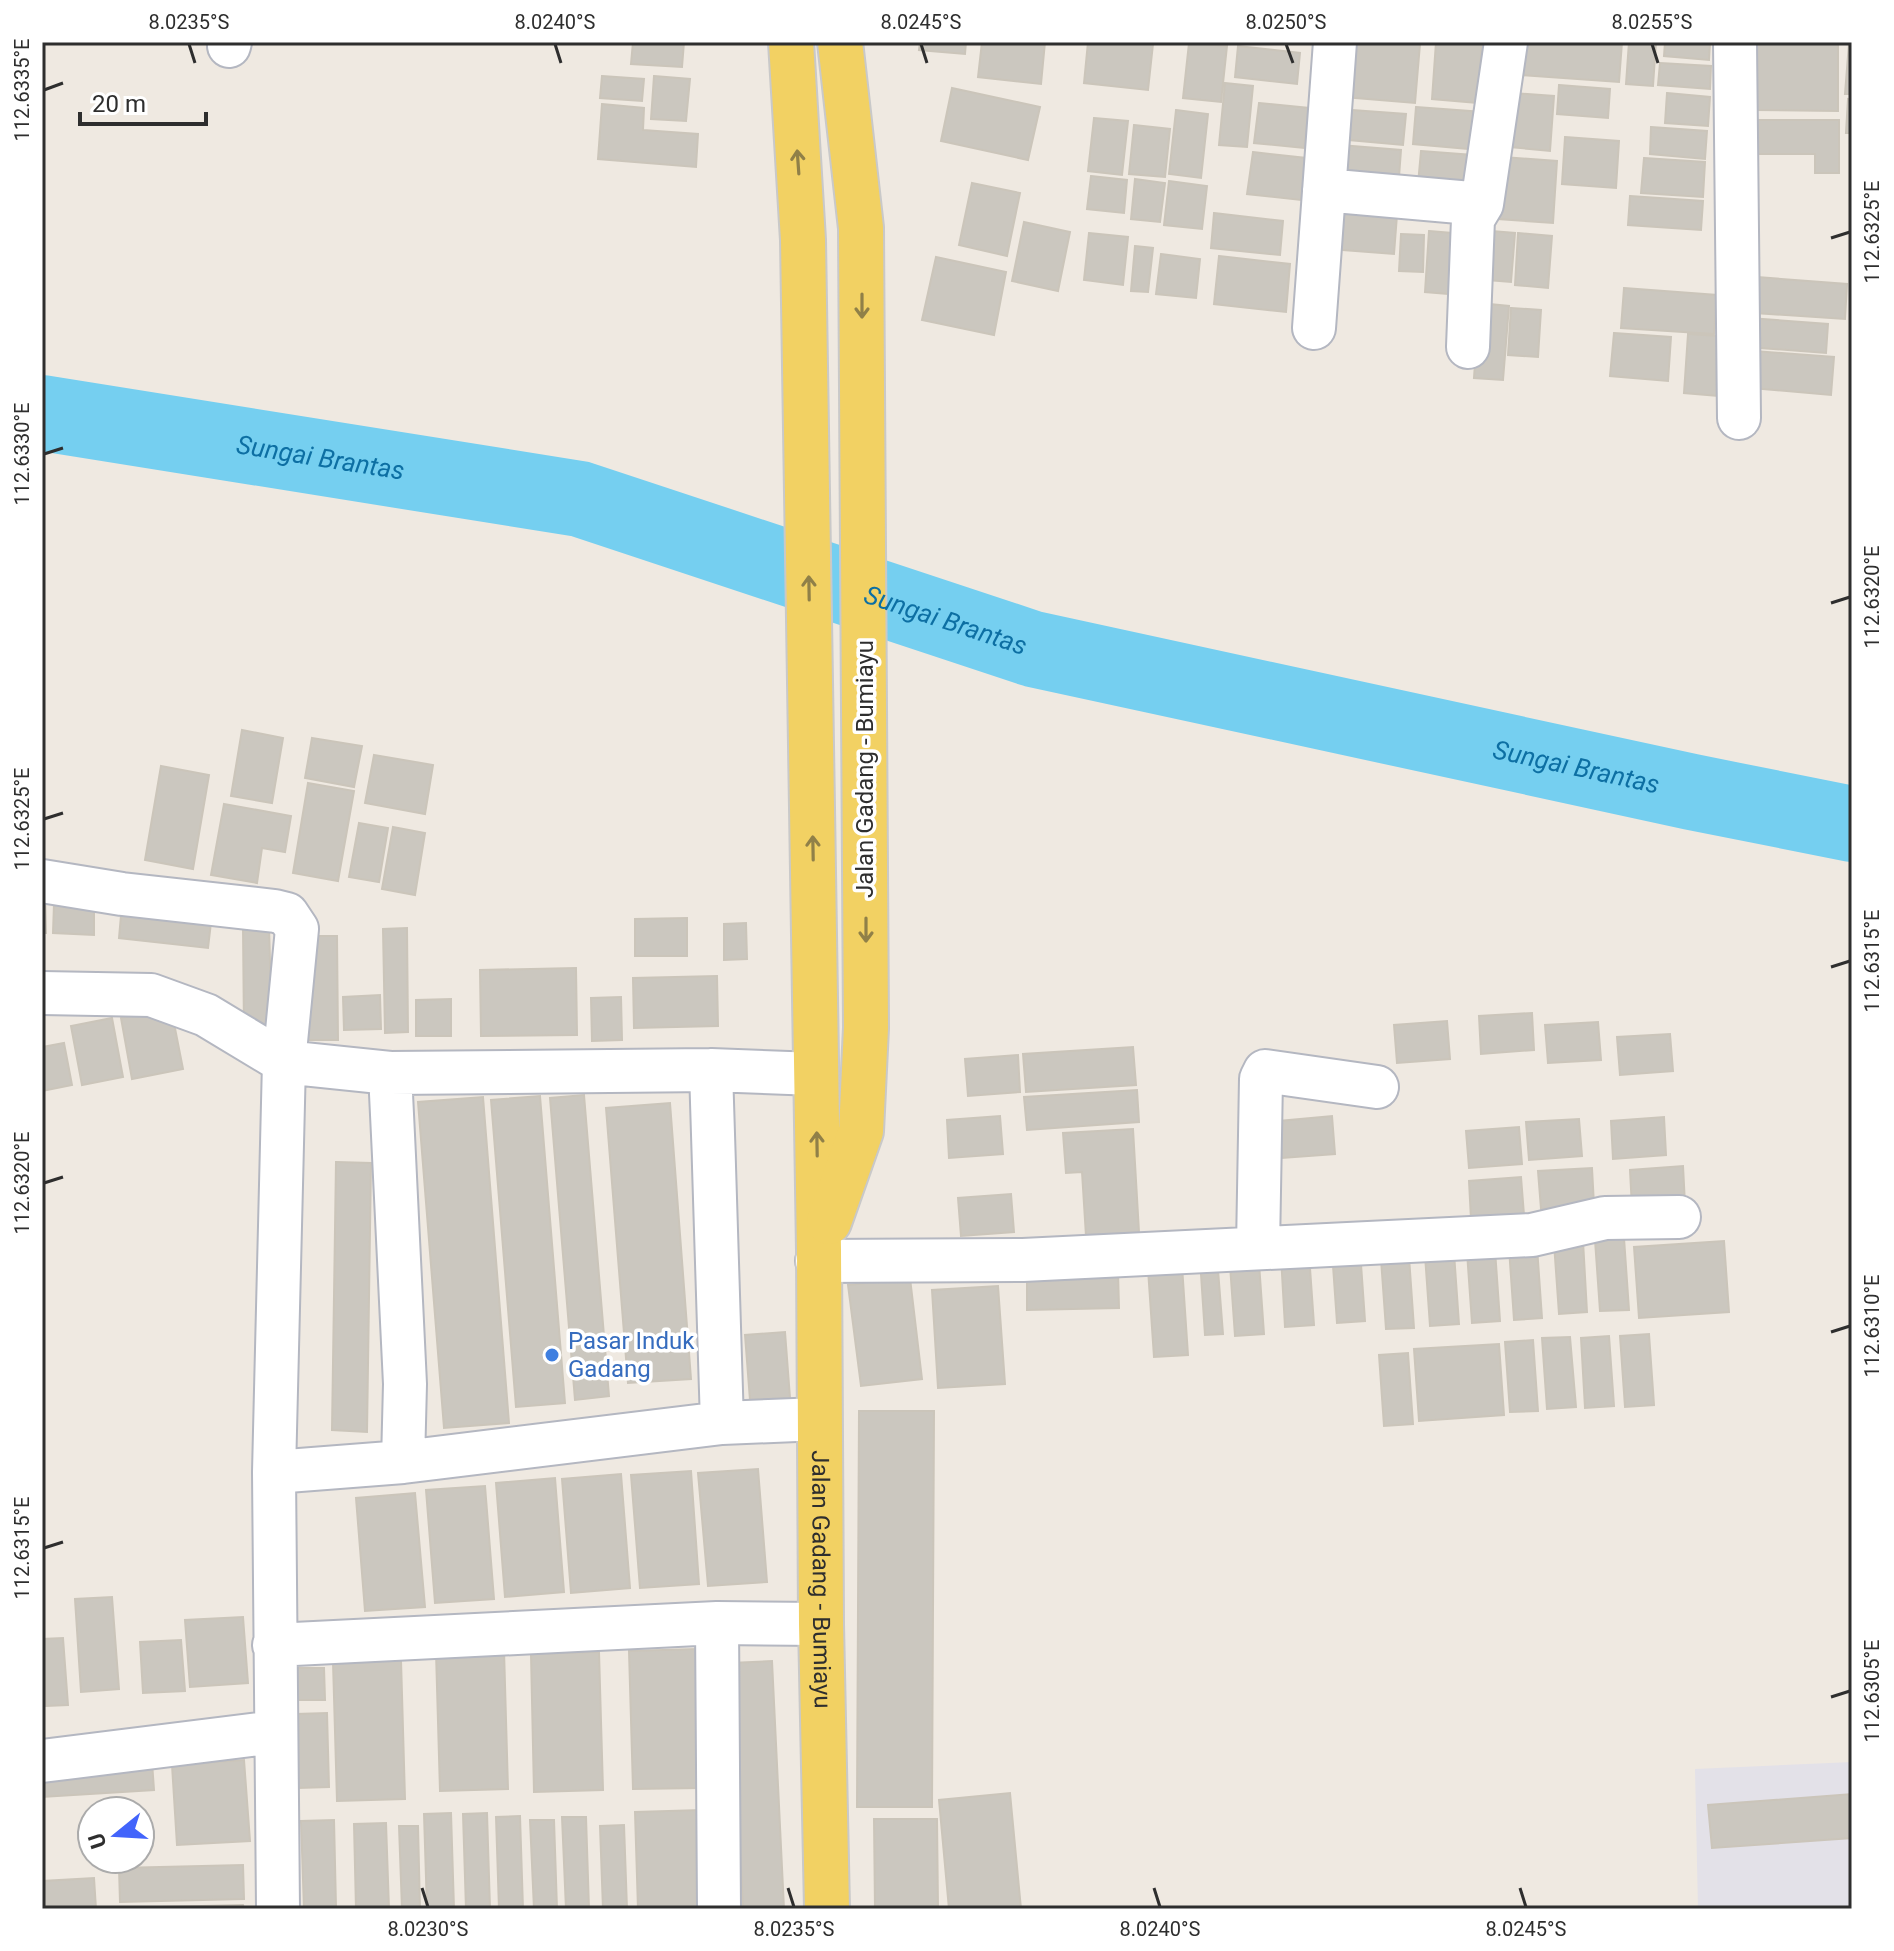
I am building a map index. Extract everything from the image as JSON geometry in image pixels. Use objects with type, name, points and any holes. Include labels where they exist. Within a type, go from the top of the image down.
[{"type":"main road","name":"Jalan Gadang - Bumiayu","points":[[791,42],[803,240],[827,1909]]},
{"type":"main road","name":"Jalan Gadang - Bumiayu","points":[[818,1256],[861,1129],[866,1028],[861,228],[840,42]]},
{"type":"street","points":[[1314,328],[1335,42]]},
{"type":"street","points":[[1468,347],[1473,219],[1482,204],[1506,42]]},
{"type":"street","points":[[1735,42],[1739,418]]},
{"type":"street","points":[[1324,190],[1482,204]]},
{"type":"street","points":[[42,881],[122,894],[275,911],[287,914],[297,929],[284,1062],[274,1472],[278,1909]]},
{"type":"street","points":[[42,993],[151,995],[206,1015],[284,1062],[390,1073],[711,1070],[816,1074]]},
{"type":"street","points":[[711,1070],[722,1423]]},
{"type":"street","points":[[1258,1247],[1261,1079],[1265,1071],[1377,1087]]},
{"type":"street","points":[[390,1073],[405,1384],[403,1462]]},
{"type":"street","points":[[818,1256],[1023,1260],[1532,1235],[1605,1218],[1679,1217]]},
{"type":"street","points":[[274,1472],[403,1462],[722,1423],[820,1419]]},
{"type":"street","points":[[274,1645],[717,1623],[821,1624]]},
{"type":"street","points":[[717,1623],[719,1909]]},
{"type":"street","points":[[42,1761],[275,1732]]},
{"type":"shaded area","points":[[1852,1762],[1852,1909],[1698,1909],[1695,1769]]},
{"type":"building","points":[[633,42],[684,42],[682,67],[631,64]]},
{"type":"building","points":[[920,42],[966,42],[965,54],[919,50]]},
{"type":"building","points":[[982,42],[1045,42],[1041,84],[978,77]]},
{"type":"building","points":[[1088,42],[1153,44],[1148,90],[1084,83]]},
{"type":"building","points":[[1348,42],[1420,44],[1415,103],[1344,97]]},
{"type":"building","points":[[1436,42],[1482,44],[1477,103],[1432,99]]},
{"type":"building","points":[[1522,42],[1622,42],[1619,82],[1520,75]]},
{"type":"building","points":[[1629,42],[1656,42],[1653,86],[1626,84]]},
{"type":"building","points":[[1665,42],[1710,42],[1709,60],[1664,56]]},
{"type":"building","points":[[1189,43],[1227,46],[1221,102],[1183,98]]},
{"type":"building","points":[[1838,43],[1838,111],[1755,110],[1754,44]]},
{"type":"building","points":[[1849,43],[1852,44],[1852,94],[1845,94]]},
{"type":"building","points":[[1238,46],[1300,53],[1297,84],[1235,77]]},
{"type":"building","points":[[1660,63],[1711,66],[1710,89],[1658,85]]},
{"type":"building","points":[[602,76],[644,79],[642,101],[600,98]]},
{"type":"building","points":[[654,76],[690,79],[686,121],[651,119]]},
{"type":"building","points":[[1225,83],[1253,86],[1247,147],[1219,145]]},
{"type":"building","points":[[1559,85],[1610,89],[1608,118],[1557,114]]},
{"type":"building","points":[[952,88],[1040,107],[1028,160],[941,141]]},
{"type":"building","points":[[1514,93],[1554,96],[1550,151],[1510,147]]},
{"type":"building","points":[[1667,93],[1710,97],[1708,126],[1665,123]]},
{"type":"building","points":[[1848,99],[1852,100],[1852,133],[1846,133]]},
{"type":"building","points":[[1259,103],[1309,108],[1304,148],[1254,143]]},
{"type":"building","points":[[602,104],[644,108],[643,130],[698,134],[696,167],[598,159]]},
{"type":"building","points":[[1416,107],[1483,112],[1479,150],[1413,144]]},
{"type":"building","points":[[1176,110],[1208,114],[1201,178],[1169,174]]},
{"type":"building","points":[[1352,110],[1406,114],[1403,145],[1349,140]]},
{"type":"building","points":[[1094,118],[1128,121],[1122,175],[1088,171]]},
{"type":"building","points":[[1746,120],[1839,120],[1839,173],[1815,173],[1815,154],[1746,154]]},
{"type":"building","points":[[1134,125],[1170,129],[1165,177],[1129,174]]},
{"type":"building","points":[[1651,127],[1707,131],[1705,159],[1650,154]]},
{"type":"building","points":[[1565,137],[1619,141],[1616,188],[1562,184]]},
{"type":"building","points":[[1340,145],[1401,150],[1399,177],[1338,172]]},
{"type":"building","points":[[1421,151],[1473,155],[1471,187],[1418,184]]},
{"type":"building","points":[[1253,152],[1306,158],[1301,200],[1247,194]]},
{"type":"building","points":[[1503,157],[1557,161],[1553,223],[1498,219]]},
{"type":"building","points":[[1644,158],[1705,162],[1703,197],[1641,193]]},
{"type":"building","points":[[1091,176],[1127,180],[1124,213],[1087,209]]},
{"type":"building","points":[[1135,179],[1165,183],[1160,222],[1131,219]]},
{"type":"building","points":[[1169,181],[1207,186],[1202,229],[1164,225]]},
{"type":"building","points":[[972,183],[1020,193],[1007,256],[959,245]]},
{"type":"building","points":[[1630,196],[1703,201],[1701,230],[1628,225]]},
{"type":"building","points":[[1333,210],[1397,215],[1394,254],[1330,249]]},
{"type":"building","points":[[1214,213],[1283,221],[1280,255],[1211,248]]},
{"type":"building","points":[[1024,222],[1070,232],[1058,291],[1012,281]]},
{"type":"building","points":[[1479,230],[1515,233],[1511,282],[1475,279]]},
{"type":"building","points":[[1429,231],[1464,234],[1460,295],[1425,292]]},
{"type":"building","points":[[1089,233],[1128,237],[1123,285],[1084,280]]},
{"type":"building","points":[[1518,233],[1552,236],[1548,288],[1515,285]]},
{"type":"building","points":[[1401,234],[1424,235],[1423,272],[1399,271]]},
{"type":"building","points":[[1135,246],[1153,248],[1148,292],[1131,291]]},
{"type":"building","points":[[1161,254],[1200,259],[1196,298],[1156,294]]},
{"type":"building","points":[[1219,256],[1290,264],[1286,312],[1214,304]]},
{"type":"building","points":[[936,257],[1006,272],[994,335],[922,320]]},
{"type":"building","points":[[1757,277],[1847,284],[1845,319],[1755,313]]},
{"type":"building","points":[[1624,288],[1717,295],[1714,334],[1621,328]]},
{"type":"building","points":[[1479,303],[1509,306],[1503,380],[1474,378]]},
{"type":"building","points":[[1511,308],[1541,310],[1538,357],[1508,355]]},
{"type":"building","points":[[1749,318],[1828,324],[1826,353],[1747,347]]},
{"type":"building","points":[[1614,333],[1671,337],[1668,381],[1610,376]]},
{"type":"building","points":[[1688,334],[1734,337],[1730,397],[1684,393]]},
{"type":"building","points":[[1754,351],[1834,357],[1831,395],[1752,388]]},
{"type":"building","points":[[242,730],[283,738],[272,803],[231,796]]},
{"type":"building","points":[[312,738],[362,746],[354,787],[305,778]]},
{"type":"building","points":[[374,755],[433,765],[425,814],[365,803]]},
{"type":"building","points":[[161,766],[209,775],[193,869],[145,860]]},
{"type":"building","points":[[308,783],[354,791],[338,881],[293,873]]},
{"type":"building","points":[[224,804],[291,816],[285,852],[262,848],[257,883],[211,875]]},
{"type":"building","points":[[359,823],[388,828],[379,882],[349,877]]},
{"type":"building","points":[[393,827],[425,833],[415,895],[382,889]]},
{"type":"building","points":[[42,895],[45,895],[46,933],[42,933]]},
{"type":"building","points":[[54,904],[94,905],[94,935],[53,933]]},
{"type":"building","points":[[122,904],[212,914],[208,948],[119,938]]},
{"type":"building","points":[[687,918],[687,956],[635,956],[635,919]]},
{"type":"building","points":[[746,923],[747,959],[724,960],[724,924]]},
{"type":"building","points":[[269,926],[272,1032],[244,1032],[243,927]]},
{"type":"building","points":[[407,928],[408,1032],[385,1033],[383,929]]},
{"type":"building","points":[[305,936],[337,936],[338,1040],[306,1040]]},
{"type":"building","points":[[576,968],[577,1035],[481,1036],[480,970]]},
{"type":"building","points":[[717,976],[718,1026],[634,1028],[633,978]]},
{"type":"building","points":[[380,995],[381,1029],[344,1030],[343,997]]},
{"type":"building","points":[[621,997],[622,1040],[592,1041],[591,998]]},
{"type":"building","points":[[451,999],[451,1036],[416,1036],[416,1000]]},
{"type":"building","points":[[171,1008],[183,1069],[132,1079],[121,1018]]},
{"type":"building","points":[[1532,1013],[1534,1050],[1481,1054],[1479,1016]]},
{"type":"building","points":[[112,1018],[123,1077],[82,1085],[71,1026]]},
{"type":"building","points":[[1447,1021],[1450,1059],[1397,1063],[1394,1025]]},
{"type":"building","points":[[1598,1022],[1601,1060],[1548,1063],[1545,1025]]},
{"type":"building","points":[[1670,1034],[1673,1071],[1620,1075],[1617,1037]]},
{"type":"building","points":[[64,1043],[72,1085],[42,1091],[42,1047]]},
{"type":"building","points":[[1133,1047],[1136,1085],[1026,1092],[1023,1054]]},
{"type":"building","points":[[1018,1055],[1020,1092],[968,1096],[965,1059]]},
{"type":"building","points":[[1137,1090],[1139,1122],[1027,1130],[1024,1097]]},
{"type":"building","points":[[584,1095],[609,1396],[575,1400],[550,1098]]},
{"type":"building","points":[[540,1096],[565,1403],[516,1407],[491,1100]]},
{"type":"building","points":[[483,1097],[509,1423],[444,1428],[418,1102]]},
{"type":"building","points":[[670,1103],[691,1379],[628,1383],[606,1108]]},
{"type":"building","points":[[1000,1116],[1003,1154],[949,1158],[947,1120]]},
{"type":"building","points":[[1332,1116],[1335,1154],[1282,1158],[1279,1121]]},
{"type":"building","points":[[1664,1117],[1666,1155],[1613,1159],[1611,1121]]},
{"type":"building","points":[[1579,1119],[1582,1156],[1529,1160],[1526,1122]]},
{"type":"building","points":[[1519,1127],[1522,1164],[1469,1168],[1466,1131]]},
{"type":"building","points":[[1133,1129],[1139,1232],[1086,1236],[1082,1172],[1066,1173],[1063,1133]]},
{"type":"building","points":[[336,1162],[371,1163],[367,1432],[332,1430]]},
{"type":"building","points":[[1683,1166],[1685,1204],[1632,1208],[1630,1170]]},
{"type":"building","points":[[1592,1168],[1594,1205],[1541,1209],[1538,1171]]},
{"type":"building","points":[[1521,1177],[1524,1215],[1471,1219],[1469,1181]]},
{"type":"building","points":[[1011,1194],[1014,1232],[961,1236],[958,1198]]},
{"type":"building","points":[[1624,1238],[1629,1310],[1600,1311],[1595,1240]]},
{"type":"building","points":[[1583,1241],[1587,1312],[1559,1314],[1554,1243]]},
{"type":"building","points":[[1724,1241],[1729,1312],[1639,1318],[1634,1247]]},
{"type":"building","points":[[1537,1247],[1542,1318],[1514,1320],[1509,1248]]},
{"type":"building","points":[[1360,1250],[1365,1321],[1337,1323],[1332,1251]]},
{"type":"building","points":[[1495,1250],[1500,1321],[1472,1323],[1467,1252]]},
{"type":"building","points":[[1454,1253],[1459,1324],[1430,1326],[1425,1255]]},
{"type":"building","points":[[1309,1254],[1314,1325],[1285,1327],[1281,1256]]},
{"type":"building","points":[[1217,1257],[1223,1334],[1205,1335],[1200,1259]]},
{"type":"building","points":[[1409,1257],[1414,1328],[1386,1329],[1381,1259]]},
{"type":"building","points":[[1259,1263],[1264,1334],[1235,1336],[1230,1265]]},
{"type":"building","points":[[1182,1266],[1188,1355],[1154,1357],[1148,1269]]},
{"type":"building","points":[[1118,1272],[1119,1308],[1027,1310],[1027,1273]]},
{"type":"building","points":[[910,1278],[922,1379],[861,1386],[848,1285]]},
{"type":"building","points":[[998,1286],[1005,1384],[938,1388],[932,1290]]},
{"type":"building","points":[[785,1332],[790,1398],[750,1400],[745,1335]]},
{"type":"building","points":[[1649,1334],[1654,1405],[1625,1407],[1620,1336]]},
{"type":"building","points":[[1609,1336],[1614,1406],[1585,1408],[1581,1338]]},
{"type":"building","points":[[1570,1337],[1576,1407],[1547,1409],[1542,1338]]},
{"type":"building","points":[[1533,1340],[1538,1411],[1510,1412],[1505,1342]]},
{"type":"building","points":[[1499,1344],[1504,1415],[1419,1421],[1414,1349]]},
{"type":"building","points":[[1408,1353],[1413,1424],[1384,1426],[1379,1355]]},
{"type":"building","points":[[859,1411],[934,1411],[932,1807],[857,1807]]},
{"type":"building","points":[[758,1469],[767,1582],[708,1586],[698,1473]]},
{"type":"building","points":[[691,1471],[699,1584],[640,1588],[631,1475]]},
{"type":"building","points":[[621,1474],[630,1588],[571,1593],[562,1479]]},
{"type":"building","points":[[555,1478],[564,1592],[505,1597],[496,1483]]},
{"type":"building","points":[[485,1486],[494,1599],[435,1603],[426,1490]]},
{"type":"building","points":[[415,1493],[425,1607],[365,1611],[356,1498]]},
{"type":"building","points":[[112,1597],[119,1689],[81,1692],[75,1599]]},
{"type":"building","points":[[243,1617],[248,1683],[190,1687],[185,1620]]},
{"type":"building","points":[[63,1638],[68,1705],[46,1706],[42,1639]]},
{"type":"building","points":[[181,1640],[185,1691],[143,1693],[140,1642]]},
{"type":"building","points":[[697,1649],[701,1788],[633,1789],[629,1651]]},
{"type":"building","points":[[504,1650],[508,1789],[440,1791],[436,1652]]},
{"type":"building","points":[[599,1652],[603,1790],[534,1792],[531,1654]]},
{"type":"building","points":[[401,1660],[405,1799],[337,1801],[333,1662]]},
{"type":"building","points":[[772,1661],[784,1909],[743,1909],[731,1663]]},
{"type":"building","points":[[298,1668],[324,1668],[325,1700],[298,1700]]},
{"type":"building","points":[[327,1713],[329,1787],[298,1788],[296,1714]]},
{"type":"building","points":[[244,1760],[250,1841],[177,1845],[172,1765]]},
{"type":"building","points":[[152,1762],[154,1790],[42,1797],[42,1769]]},
{"type":"building","points":[[1010,1793],[1021,1909],[949,1909],[939,1800]]},
{"type":"building","points":[[1852,1794],[1852,1838],[1712,1848],[1708,1805]]},
{"type":"building","points":[[702,1810],[705,1909],[638,1909],[635,1812]]},
{"type":"building","points":[[451,1813],[454,1909],[427,1909],[424,1814]]},
{"type":"building","points":[[487,1813],[490,1909],[466,1909],[463,1814]]},
{"type":"building","points":[[520,1816],[523,1909],[499,1909],[496,1817]]},
{"type":"building","points":[[562,1817],[586,1817],[589,1909],[566,1909]]},
{"type":"building","points":[[874,1819],[937,1819],[938,1909],[875,1909]]},
{"type":"building","points":[[334,1820],[336,1907],[304,1909],[301,1821]]},
{"type":"building","points":[[530,1820],[554,1820],[557,1909],[534,1909]]},
{"type":"building","points":[[386,1823],[389,1909],[356,1909],[354,1824]]},
{"type":"building","points":[[624,1825],[627,1909],[603,1909],[600,1826]]},
{"type":"building","points":[[399,1826],[418,1826],[420,1909],[402,1909]]},
{"type":"building","points":[[243,1865],[244,1899],[120,1902],[119,1875],[156,1875],[156,1867]]},
{"type":"building","points":[[94,1878],[96,1909],[42,1909],[42,1881]]},
{"type":"building","points":[[243,1905],[244,1909],[119,1908]]},
{"type":"waterway","name":"Sungai Brantas","points":[[42,413],[580,499],[1033,649],[1852,824]]},
{"type":"place","name":"Pasar Induk Gadang","points":[[552,1355]]}]
